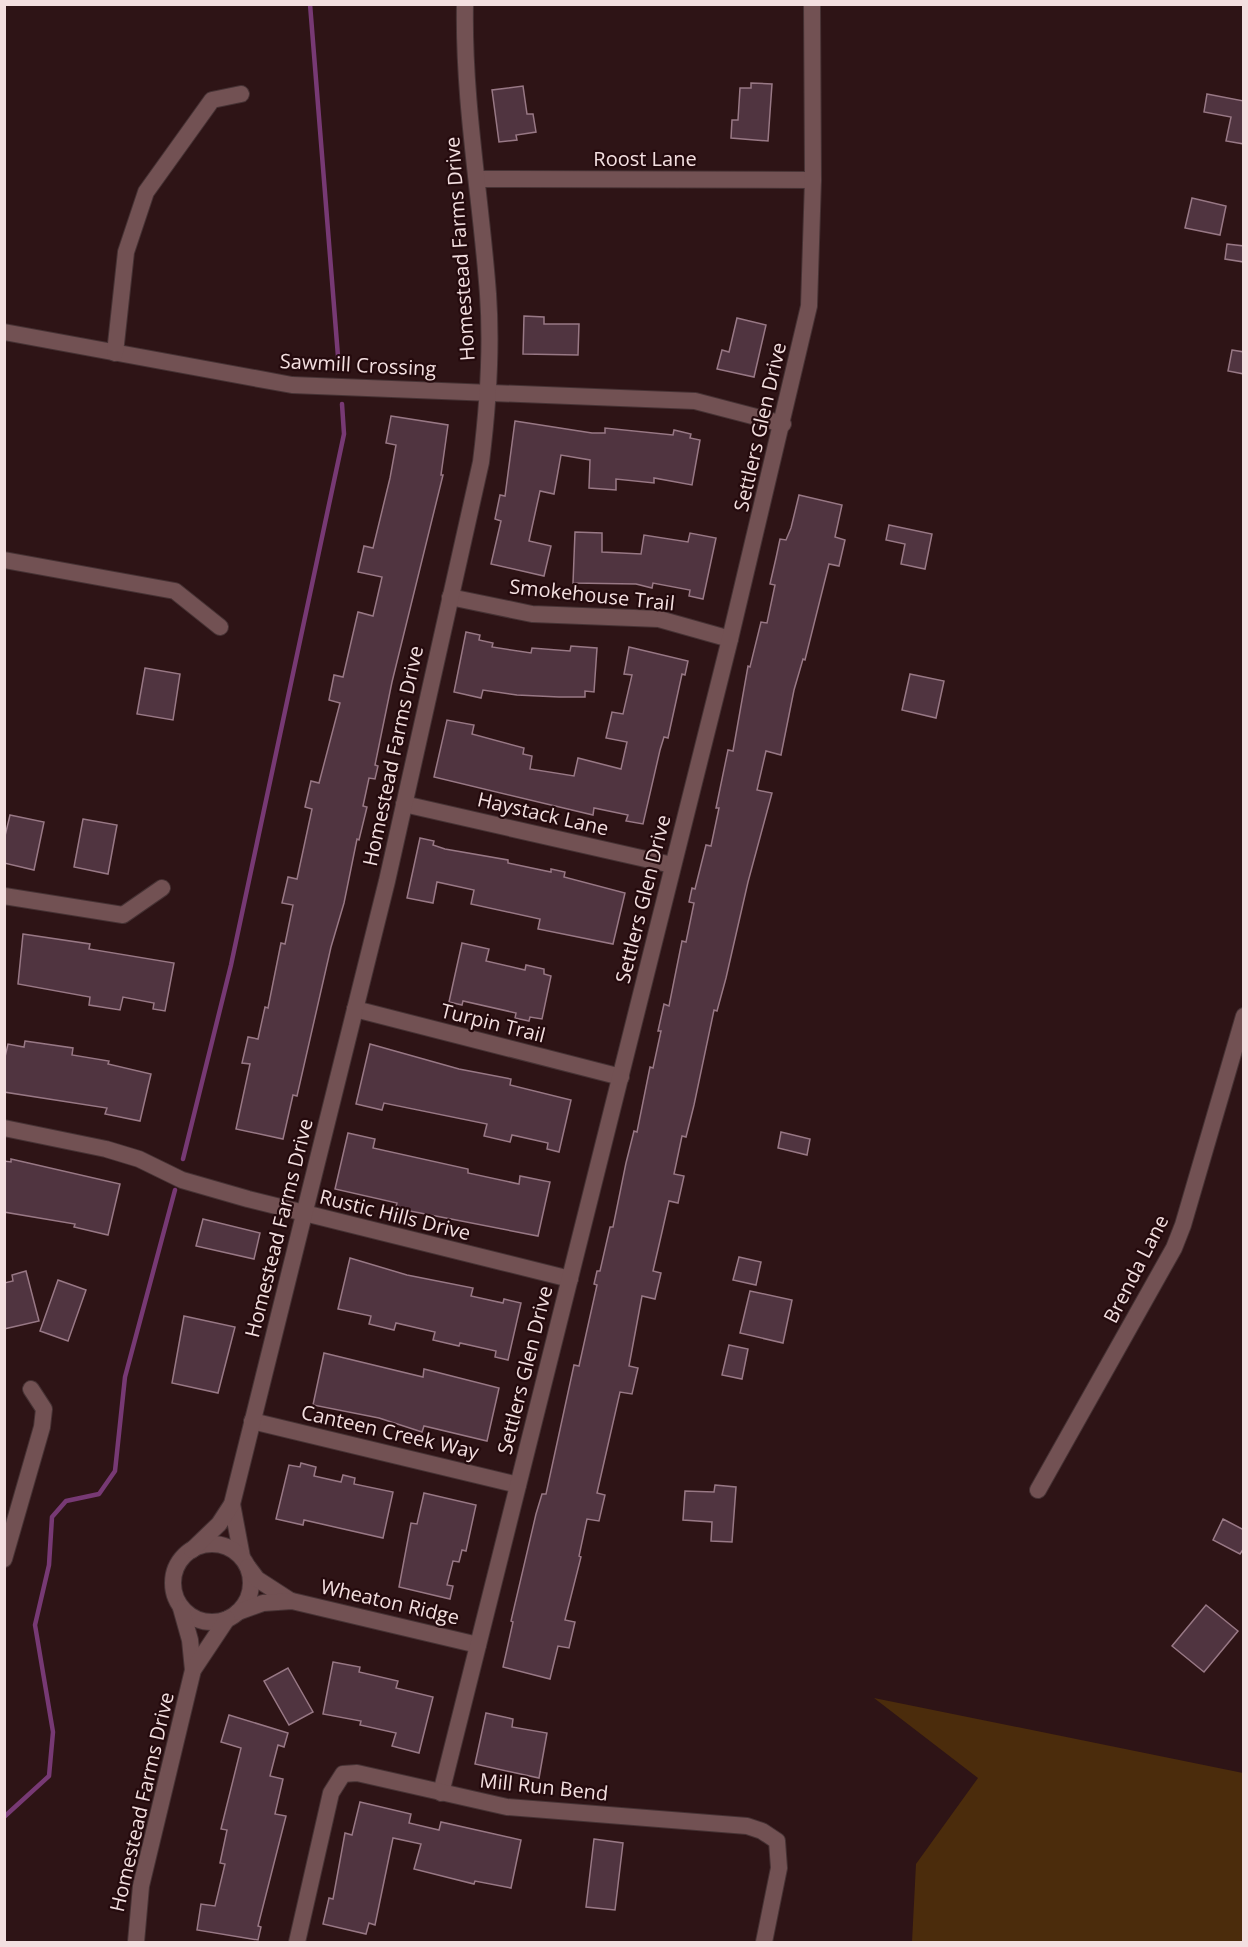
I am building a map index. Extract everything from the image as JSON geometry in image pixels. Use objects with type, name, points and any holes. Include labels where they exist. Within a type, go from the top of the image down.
[{"type":"street","name":"Homestead Farms Drive","points":[[136,1942],[136,1918],[141,1886],[193,1670],[190,1640],[172,1583],[178,1564],[219,1524],[232,1504],[404,804],[481,462],[490,393],[488,296],[464,54],[465,4]]},
{"type":"street","name":"Settlers Glen Drive","points":[[441,1793],[730,639],[783,424],[809,306],[813,180],[812,4]]},
{"type":"street","points":[[115,353],[126,252],[146,192],[212,100],[241,94]]},
{"type":"street","name":"Roost Lane","points":[[478,179],[813,180]]},
{"type":"street","name":"Sawmill Crossing","points":[[4,332],[292,385],[695,401],[783,424]]},
{"type":"street","points":[[4,560],[175,591],[220,627]]},
{"type":"street","name":"Smokehouse Trail","points":[[450,597],[532,614],[658,620],[730,639]]},
{"type":"street","name":"Haystack Lane","points":[[404,804],[672,865]]},
{"type":"street","points":[[4,896],[123,915],[162,888]]},
{"type":"street","name":"Turpin Trail","points":[[355,1009],[621,1077]]},
{"type":"street","name":"Brenda Lane","points":[[1038,1490],[1174,1248],[1183,1225],[1244,1016]]},
{"type":"street","name":"Rustic Hills Drive","points":[[4,1128],[106,1149],[139,1159],[182,1179],[304,1214],[570,1279]]},
{"type":"street","points":[[4,1559],[42,1427],[44,1409],[31,1389]]},
{"type":"street","name":"Canteen Creek Way","points":[[252,1421],[518,1485]]},
{"type":"street","name":"Homestead Farms Drive","points":[[193,1670],[250,1591],[251,1579],[244,1562],[232,1504]]},
{"type":"street","points":[[192,1550],[204,1545],[230,1548],[244,1562]]},
{"type":"street","name":"Wheaton Ridge","points":[[244,1562],[258,1579],[292,1601]]},
{"type":"street","name":"Wheaton Ridge","points":[[233,1616],[263,1603],[292,1601],[478,1644]]},
{"type":"street","points":[[181,1608],[203,1621],[233,1616]]},
{"type":"street","name":"Mill Run Bend","points":[[297,1942],[330,1793],[343,1774],[372,1776],[507,1808],[747,1826],[762,1831],[777,1841],[779,1868],[764,1942]]},
{"type":"shaded area","points":[[874,1698],[1243,1773],[1243,1942],[912,1942],[916,1864],[978,1778]]},
{"type":"building","points":[[751,83],[772,84],[768,141],[731,138],[732,120],[738,120],[740,88],[751,88]]},
{"type":"building","points":[[523,86],[527,114],[533,114],[536,132],[516,135],[517,140],[499,142],[492,90]]},
{"type":"building","points":[[1207,94],[1244,101],[1244,144],[1226,141],[1231,117],[1204,112]]},
{"type":"building","points":[[1192,198],[1226,206],[1220,235],[1185,228]]},
{"type":"building","points":[[1227,244],[1244,246],[1244,262],[1225,259]]},
{"type":"building","points":[[524,316],[544,317],[544,324],[579,324],[578,355],[523,354]]},
{"type":"building","points":[[737,318],[766,325],[754,377],[717,369],[722,350],[729,352]]},
{"type":"building","points":[[1232,350],[1244,352],[1244,374],[1228,371]]},
{"type":"building","points":[[391,416],[448,425],[441,475],[443,475],[392,682],[375,765],[378,766],[375,779],[369,778],[363,806],[367,807],[359,840],[357,839],[344,903],[331,947],[297,1096],[293,1095],[283,1139],[236,1129],[250,1064],[242,1063],[248,1037],[258,1039],[265,1007],[268,1008],[281,943],[285,944],[293,905],[282,903],[288,877],[297,879],[312,809],[305,807],[311,781],[319,783],[340,703],[329,700],[334,675],[343,677],[358,612],[373,616],[382,577],[358,572],[364,546],[373,548],[390,478],[396,445],[386,443]]},
{"type":"building","points":[[515,421],[592,433],[605,433],[605,428],[673,435],[674,430],[691,434],[690,438],[700,440],[692,485],[654,478],[654,483],[616,479],[616,490],[589,488],[590,460],[561,455],[554,494],[540,491],[529,541],[551,546],[544,576],[491,564],[501,521],[495,519],[500,495],[505,496]]},
{"type":"building","points":[[799,495],[842,505],[835,537],[845,540],[839,566],[829,564],[805,660],[803,659],[794,690],[781,755],[766,751],[757,790],[772,793],[748,882],[726,978],[717,1011],[714,1010],[686,1137],[682,1136],[674,1174],[684,1176],[678,1203],[669,1201],[653,1271],[661,1273],[655,1299],[642,1296],[629,1366],[638,1368],[632,1394],[620,1392],[597,1493],[605,1495],[599,1521],[587,1519],[579,1556],[581,1557],[565,1620],[575,1622],[569,1648],[558,1646],[550,1679],[503,1667],[513,1622],[511,1621],[536,1514],[542,1494],[546,1494],[574,1365],[579,1366],[597,1285],[594,1284],[597,1271],[600,1271],[610,1227],[613,1227],[634,1131],[637,1132],[650,1067],[653,1068],[664,1004],[669,1006],[682,941],[686,942],[694,903],[689,902],[692,888],[695,889],[706,845],[711,846],[719,808],[716,808],[728,750],[733,751],[748,666],[750,667],[761,622],[767,623],[775,585],[770,584],[780,539],[786,540]]},
{"type":"building","points":[[889,525],[932,534],[925,569],[901,564],[905,544],[886,540]]},
{"type":"building","points":[[575,532],[602,533],[602,552],[641,554],[644,535],[688,542],[690,533],[716,538],[703,599],[689,596],[690,590],[653,583],[652,588],[636,584],[573,583]]},
{"type":"building","points":[[466,632],[480,635],[479,640],[493,643],[492,647],[531,653],[532,648],[570,651],[571,646],[597,648],[594,692],[585,691],[585,697],[559,697],[517,695],[483,690],[481,698],[454,692]]},
{"type":"building","points":[[629,647],[688,661],[685,675],[682,674],[668,738],[664,737],[660,750],[643,824],[626,821],[628,815],[594,808],[593,815],[434,777],[447,720],[474,725],[472,734],[524,748],[523,754],[532,756],[530,769],[574,776],[578,758],[621,769],[627,742],[606,738],[612,712],[623,714],[632,675],[624,674]]},
{"type":"building","points":[[145,668],[180,674],[173,720],[137,714]]},
{"type":"building","points":[[910,674],[944,681],[936,718],[902,710]]},
{"type":"building","points":[[10,815],[44,822],[34,870],[4,863],[4,840]]},
{"type":"building","points":[[83,819],[117,825],[108,874],[74,867]]},
{"type":"building","points":[[420,838],[434,841],[433,845],[445,849],[508,860],[508,863],[551,872],[551,869],[565,872],[564,877],[625,893],[613,944],[538,929],[540,919],[471,904],[474,890],[437,882],[433,903],[407,898]]},
{"type":"building","points":[[23,934],[90,944],[89,949],[174,963],[165,1011],[153,1009],[154,1003],[123,997],[120,1010],[89,1005],[90,997],[18,984]]},
{"type":"building","points":[[462,943],[489,949],[486,961],[525,970],[526,965],[544,969],[544,974],[551,976],[542,1019],[530,1017],[529,1021],[515,1018],[516,1013],[463,1001],[462,1005],[449,1002]]},
{"type":"building","points":[[25,1041],[73,1048],[72,1055],[109,1061],[108,1064],[151,1074],[140,1121],[105,1114],[107,1108],[4,1092],[4,1061],[8,1044],[24,1047]]},
{"type":"building","points":[[370,1044],[459,1069],[511,1079],[510,1085],[571,1100],[559,1152],[547,1149],[548,1143],[512,1135],[510,1142],[484,1136],[487,1124],[384,1103],[382,1110],[356,1104]]},
{"type":"building","points":[[781,1132],[810,1139],[807,1155],[778,1148]]},
{"type":"building","points":[[348,1133],[375,1139],[373,1148],[468,1169],[468,1173],[519,1184],[520,1176],[550,1182],[538,1236],[410,1211],[396,1207],[397,1203],[335,1189]]},
{"type":"building","points":[[11,1159],[120,1184],[108,1235],[74,1227],[75,1224],[4,1212],[4,1161],[11,1162]]},
{"type":"building","points":[[203,1219],[260,1233],[254,1259],[196,1246]]},
{"type":"building","points":[[739,1257],[761,1262],[756,1285],[733,1280]]},
{"type":"building","points":[[350,1258],[407,1275],[473,1288],[471,1296],[503,1303],[504,1299],[521,1303],[508,1360],[495,1357],[496,1351],[433,1340],[435,1332],[396,1323],[394,1330],[369,1324],[371,1316],[338,1309]]},
{"type":"building","points":[[26,1271],[39,1321],[4,1329],[4,1283],[13,1281],[12,1275]]},
{"type":"building","points":[[58,1280],[86,1290],[68,1341],[40,1331]]},
{"type":"building","points":[[750,1291],[792,1300],[783,1343],[740,1333]]},
{"type":"building","points":[[184,1316],[235,1327],[218,1393],[172,1383]]},
{"type":"building","points":[[729,1345],[748,1349],[742,1379],[722,1375]]},
{"type":"building","points":[[324,1353],[423,1377],[424,1369],[499,1388],[487,1441],[424,1426],[422,1432],[379,1418],[313,1405]]},
{"type":"building","points":[[301,1463],[316,1467],[314,1476],[341,1482],[343,1475],[355,1478],[354,1484],[393,1492],[383,1538],[304,1520],[303,1525],[276,1519],[289,1465],[300,1467]]},
{"type":"building","points":[[715,1485],[736,1487],[732,1542],[711,1541],[712,1522],[683,1520],[685,1491],[714,1492]]},
{"type":"building","points":[[424,1493],[476,1505],[466,1551],[462,1550],[459,1562],[453,1561],[447,1585],[453,1586],[450,1599],[399,1587],[411,1523],[417,1524]]},
{"type":"building","points":[[1223,1519],[1244,1530],[1244,1548],[1240,1554],[1213,1540]]},
{"type":"building","points":[[1206,1605],[1238,1631],[1204,1672],[1172,1646]]},
{"type":"building","points":[[333,1662],[360,1667],[359,1672],[398,1681],[396,1688],[433,1697],[419,1753],[392,1746],[396,1733],[360,1725],[361,1721],[323,1714]]},
{"type":"building","points":[[288,1668],[313,1712],[289,1725],[264,1681]]},
{"type":"building","points":[[486,1713],[513,1719],[512,1727],[547,1733],[539,1778],[475,1764]]},
{"type":"building","points":[[229,1715],[288,1733],[284,1747],[278,1745],[270,1776],[283,1779],[275,1814],[286,1816],[258,1926],[261,1927],[258,1940],[197,1930],[201,1904],[215,1906],[225,1864],[220,1863],[227,1830],[221,1829],[241,1748],[221,1742]]},
{"type":"building","points":[[360,1802],[411,1814],[409,1823],[439,1830],[441,1822],[521,1840],[511,1888],[475,1881],[474,1884],[414,1869],[421,1844],[393,1838],[375,1925],[369,1923],[366,1934],[323,1924],[329,1898],[333,1899],[345,1833],[352,1835]]},
{"type":"building","points":[[594,1839],[623,1843],[615,1910],[586,1907]]},
{"type":"waterway","points":[[310,4],[339,369]]},
{"type":"waterway","points":[[183,1159],[231,965],[344,434],[342,404]]},
{"type":"waterway","points":[[4,1817],[49,1776],[53,1732],[35,1625],[49,1565],[52,1517],[66,1501],[99,1494],[115,1471],[125,1377],[175,1190]]}]
